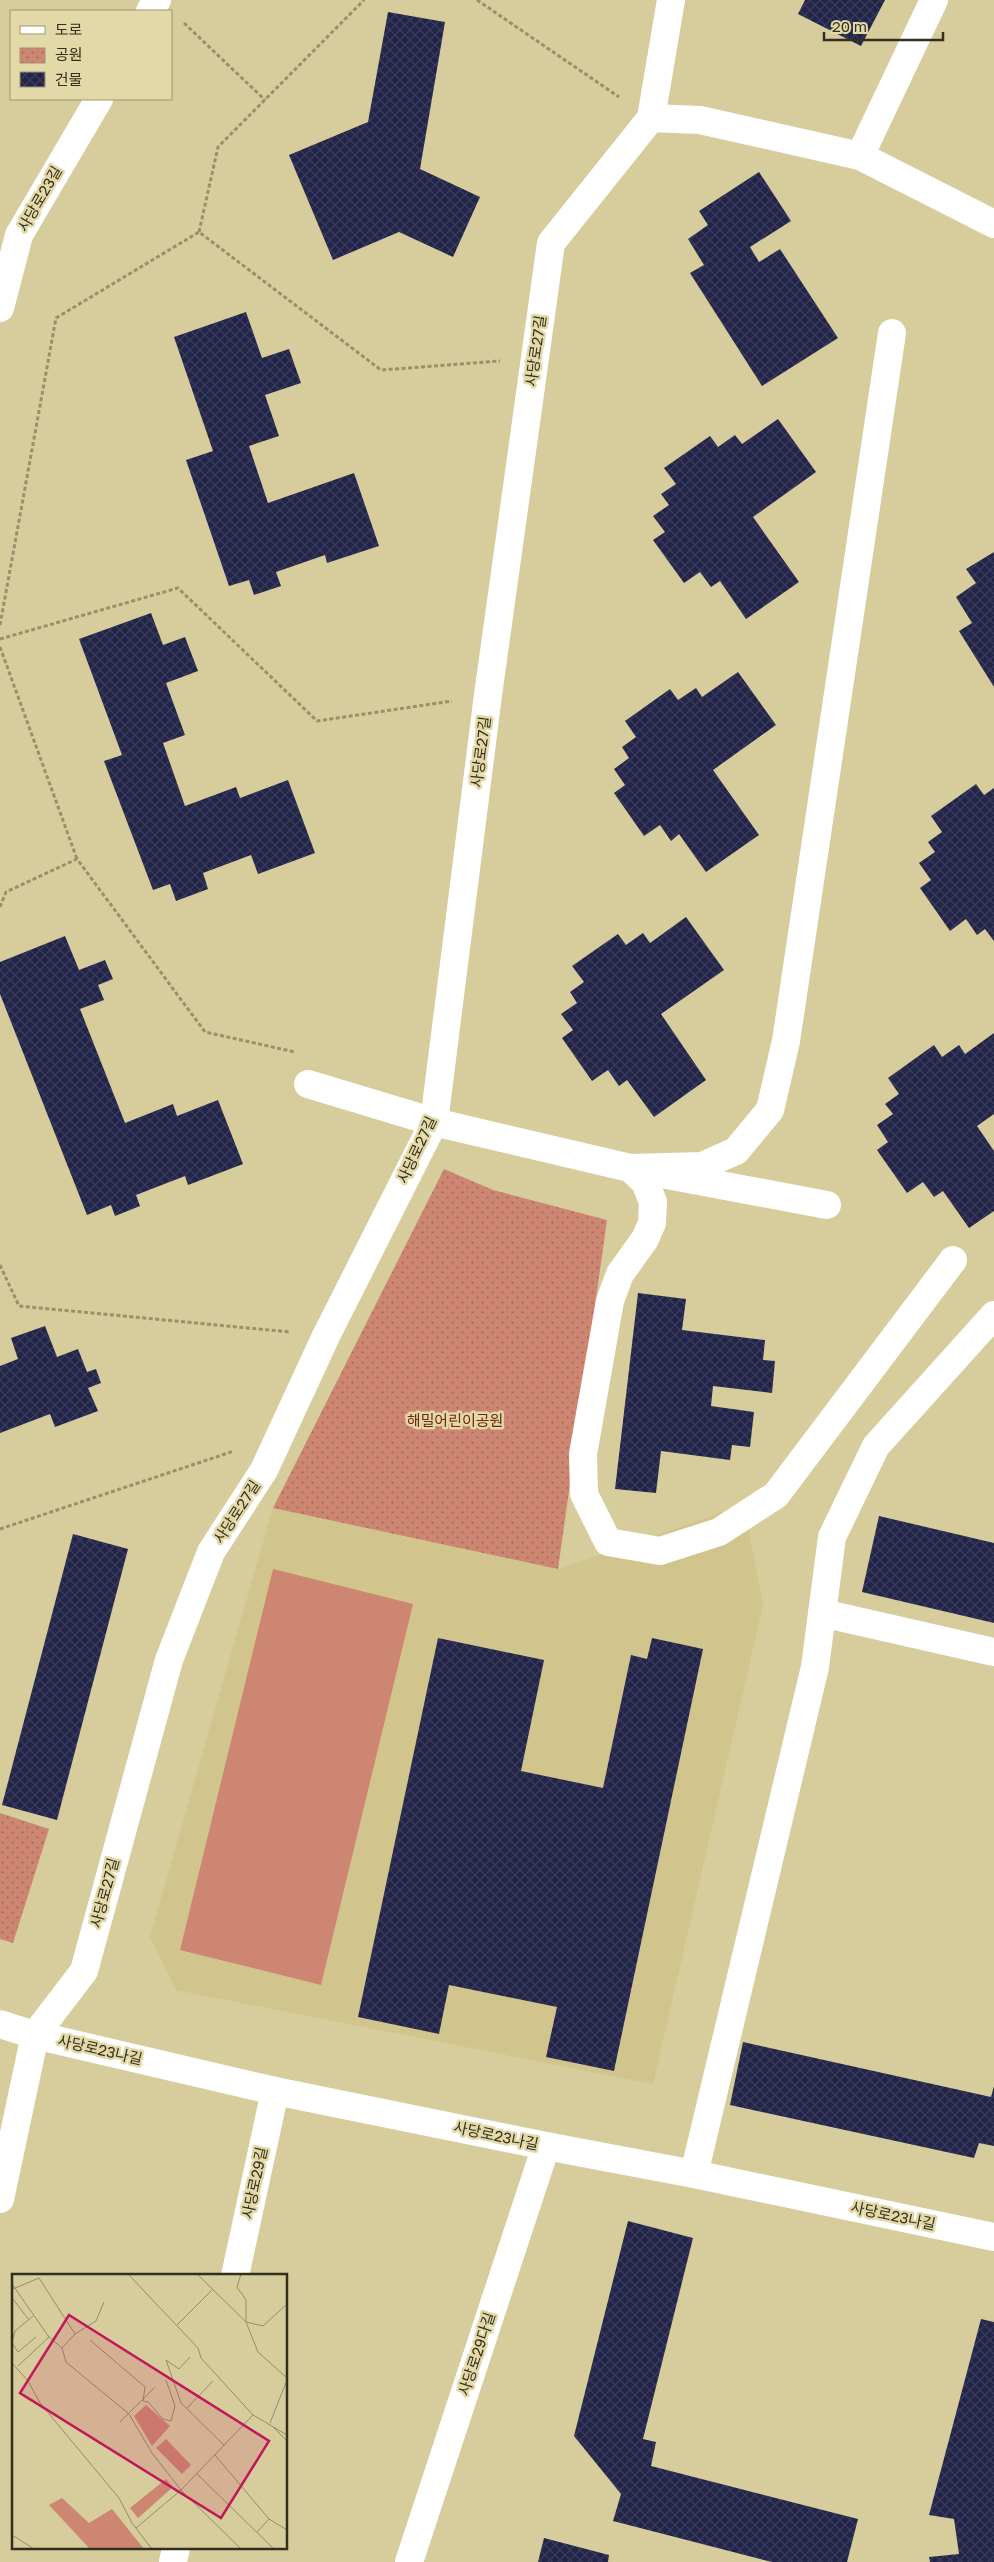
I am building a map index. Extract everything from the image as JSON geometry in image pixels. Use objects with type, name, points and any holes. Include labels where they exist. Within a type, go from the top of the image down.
[{"type":"street","name":"사당로27길","points":[[0,2199],[35,2035],[84,1972],[169,1660],[211,1552],[264,1470],[326,1336],[434,1122],[488,695],[551,243],[651,118],[670,0]]},
{"type":"street","points":[[860,156],[934,0]]},
{"type":"street","name":"사당로23길","points":[[0,308],[18,235],[98,100]]},
{"type":"street","points":[[651,118],[700,120],[860,156],[994,224]]},
{"type":"street","points":[[630,1168],[702,1166],[736,1151],[770,1110],[786,1041],[892,333]]},
{"type":"street","points":[[308,1084],[434,1122],[630,1168],[826,1204]]},
{"type":"street","points":[[630,1168],[645,1182],[653,1202],[652,1223],[645,1239],[620,1274],[610,1300],[583,1454],[584,1494],[608,1542],[660,1551],[719,1532],[776,1495],[953,1260]]},
{"type":"street","points":[[694,2174],[815,1667],[832,1536],[876,1446],[994,1315]]},
{"type":"street","points":[[822,1613],[994,1652]]},
{"type":"street","name":"사당로23나길","points":[[0,2024],[35,2035],[275,2090],[546,2146],[694,2174],[994,2238]]},
{"type":"street","name":"사당로29길","points":[[235,2274],[275,2090]]},
{"type":"street","name":"사당로29다길","points":[[409,2562],[546,2146]]},
{"type":"path","points":[[0,625],[56,318],[199,232],[218,147],[364,0]]},
{"type":"path","points":[[477,0],[651,118]]},
{"type":"path","points":[[181,20],[265,100]]},
{"type":"path","points":[[199,232],[381,370],[535,358]]},
{"type":"path","points":[[0,639],[178,588],[317,721],[488,695]]},
{"type":"path","points":[[0,647],[77,859],[205,1032],[302,1053]]},
{"type":"path","points":[[0,907],[6,892],[77,859]]},
{"type":"path","points":[[0,1265],[19,1306],[326,1336]]},
{"type":"path","points":[[0,1529],[280,1435]]},
{"type":"shaded area","points":[[744,1505],[763,1605],[653,2084],[176,1990],[150,1937],[273,1508],[558,1569]]},
{"type":"green space","name":"해밀어린이공원","points":[[444,1169],[493,1190],[607,1220],[558,1569],[273,1508]]},
{"type":"green space","points":[[273,1569],[413,1604],[321,1985],[180,1950]]},
{"type":"green space","points":[[0,1813],[49,1829],[13,1943],[0,1939]]},
{"type":"building","points":[[805,0],[885,0],[861,46],[798,14]]},
{"type":"building","points":[[388,12],[445,22],[420,169],[480,197],[453,257],[399,232],[333,260],[289,155],[368,122]]},
{"type":"building","points":[[759,172],[791,221],[750,247],[759,262],[780,249],[838,338],[762,386],[690,273],[704,265],[688,239],[708,225],[699,211]]},
{"type":"building","points":[[246,312],[262,358],[289,349],[301,383],[265,395],[279,436],[249,446],[268,503],[354,473],[379,546],[327,563],[325,555],[276,572],[281,586],[254,595],[249,580],[229,586],[186,460],[213,451],[174,337]]},
{"type":"building","points":[[778,419],[816,472],[753,517],[799,582],[746,619],[720,581],[711,587],[700,572],[684,583],[653,540],[665,532],[653,516],[669,505],[661,494],[676,484],[664,468],[710,436],[718,447],[735,435],[742,444]]},
{"type":"building","points":[[994,552],[994,687],[959,631],[972,623],[956,597],[976,583],[966,569]]},
{"type":"building","points":[[151,613],[163,645],[185,637],[198,671],[166,683],[185,735],[163,743],[185,806],[236,787],[240,798],[288,780],[315,853],[258,874],[251,855],[203,873],[208,889],[176,901],[170,884],[153,890],[104,761],[122,755],[79,639]]},
{"type":"building","points":[[738,672],[776,725],[713,770],[759,835],[706,872],[679,834],[671,841],[660,825],[644,836],[614,793],[625,785],[614,769],[629,758],[622,747],[636,737],[625,721],[670,689],[678,700],[696,688],[702,697]]},
{"type":"building","points":[[976,784],[984,795],[994,788],[994,941],[985,929],[977,935],[966,919],[950,931],[920,888],[931,880],[919,863],[935,852],[928,842],[942,832],[931,816]]},
{"type":"building","points":[[686,917],[724,970],[661,1014],[706,1080],[654,1117],[627,1080],[619,1086],[608,1070],[592,1081],[562,1038],[573,1030],[561,1014],[577,1003],[570,992],[584,982],[572,966],[618,934],[626,945],[643,933],[650,943]]},
{"type":"building","points":[[65,936],[79,970],[105,960],[113,979],[98,985],[104,1000],[80,1009],[125,1123],[173,1104],[177,1116],[218,1100],[243,1164],[188,1185],[185,1176],[136,1195],[140,1206],[115,1216],[111,1205],[87,1215],[0,994],[0,962]]},
{"type":"building","points":[[994,1033],[994,1114],[977,1126],[994,1151],[994,1211],[969,1228],[943,1191],[934,1197],[923,1182],[907,1193],[877,1150],[888,1142],[877,1125],[893,1114],[885,1104],[899,1094],[888,1078],[934,1045],[942,1057],[959,1045],[965,1054]]},
{"type":"building","points":[[638,1293],[686,1299],[682,1330],[765,1340],[763,1360],[775,1361],[772,1393],[713,1386],[711,1406],[754,1412],[750,1447],[732,1445],[730,1460],[661,1451],[656,1493],[615,1489]]},
{"type":"building","points":[[45,1326],[57,1357],[78,1349],[87,1372],[96,1369],[101,1383],[88,1388],[98,1411],[55,1427],[50,1414],[0,1433],[0,1366],[18,1359],[11,1338]]},
{"type":"building","points":[[879,1516],[994,1543],[994,1623],[862,1592]]},
{"type":"building","points":[[73,1534],[128,1549],[57,1820],[2,1805]]},
{"type":"building","points":[[438,1638],[544,1660],[521,1771],[603,1788],[631,1655],[647,1659],[652,1638],[703,1649],[614,2071],[546,2057],[557,2007],[449,1985],[439,2034],[358,2017]]},
{"type":"building","points":[[743,2042],[991,2097],[994,2086],[994,2146],[979,2143],[974,2158],[730,2105]]},
{"type":"building","points":[[628,2221],[693,2238],[643,2439],[656,2442],[651,2466],[858,2519],[847,2562],[772,2562],[613,2521],[621,2494],[574,2436]]},
{"type":"building","points":[[981,2319],[994,2322],[994,2562],[930,2562],[929,2557],[959,2554],[954,2519],[929,2515]]},
{"type":"building","points":[[544,2538],[609,2555],[608,2562],[538,2562]]}]
